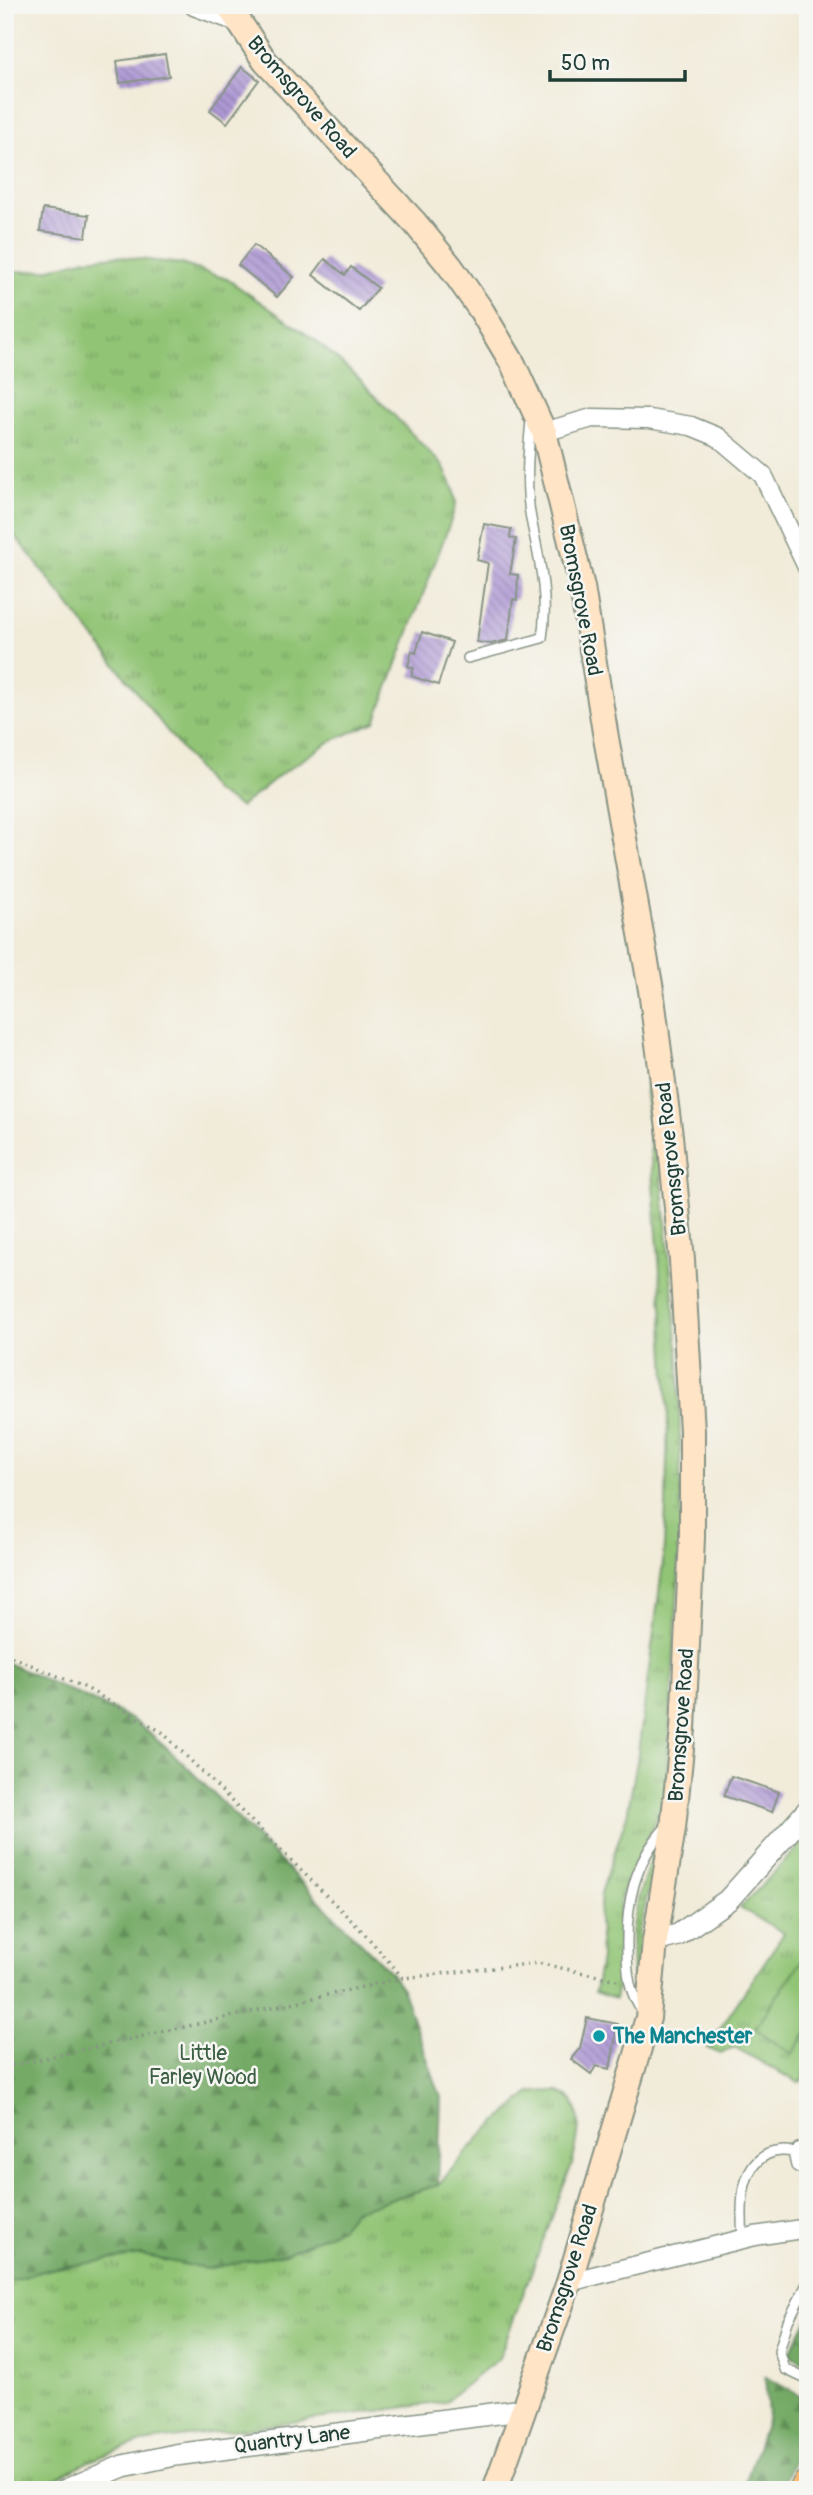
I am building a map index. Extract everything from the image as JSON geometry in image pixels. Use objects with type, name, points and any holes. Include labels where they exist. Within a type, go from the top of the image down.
[{"type":"main road","name":"Bromsgrove Road","points":[[232,13],[265,61],[415,223],[450,266],[500,342],[544,432],[582,587],[651,990],[682,1261],[692,1431],[692,1538],[683,1729],[673,1828],[655,1941],[648,2018],[569,2282],[495,2490]]},
{"type":"street","points":[[195,5],[232,13]]},
{"type":"street","points":[[544,432],[592,418],[649,419],[691,426],[718,437],[763,475],[803,547],[808,569]]},
{"type":"street","points":[[655,1941],[678,1935],[729,1900],[808,1810]]},
{"type":"street","points":[[569,2282],[743,2239],[808,2228]]},
{"type":"street","name":"Quantry Lane","points":[[66,2490],[123,2466],[176,2455],[522,2410]]},
{"type":"lane","points":[[468,658],[542,638],[543,575],[528,494],[533,408]]},
{"type":"lane","points":[[648,2018],[633,2000],[629,1983],[626,1917],[641,1863],[652,1843],[665,1828],[673,1828]]},
{"type":"lane","points":[[743,2239],[741,2212],[744,2188],[751,2171],[759,2160],[768,2154],[778,2151],[795,2152],[802,2145],[808,2144]]},
{"type":"lane","points":[[795,2152],[796,2166],[808,2173]]},
{"type":"lane","points":[[808,2282],[788,2321],[779,2351],[785,2369],[808,2380]]},
{"type":"path","points":[[5,1654],[86,1688],[162,1732],[364,1933],[403,1978]]},
{"type":"path","points":[[5,2067],[403,1978],[538,1963],[629,1983]]},
{"type":"green space","points":[[116,256],[181,264],[227,279],[315,340],[356,376],[443,466],[453,487],[456,504],[451,520],[375,722],[331,741],[281,774],[240,807],[214,791],[16,537],[5,518],[5,422],[12,272],[46,270],[86,259]]},
{"type":"green space","points":[[653,1083],[679,1359],[681,1538],[665,1800],[621,1894],[621,1973],[615,1999],[595,1992],[601,1958],[601,1893],[627,1815],[637,1761],[663,1562],[666,1506],[668,1411],[645,1084]]},
{"type":"green space","name":"Little Farley Wood","points":[[5,1662],[120,1713],[140,1725],[180,1760],[389,1971],[402,1989],[441,2097],[438,2185],[353,2211],[341,2228],[285,2254],[206,2269],[141,2255],[50,2269],[5,2282]]},
{"type":"green space","points":[[808,1837],[808,2074],[799,2083],[734,2047],[721,2054],[707,2048],[784,1933],[740,1908]]},
{"type":"green space","points":[[651,1856],[657,1857],[639,1930],[639,1988],[633,1985],[632,1934],[638,1899]]},
{"type":"green space","points":[[808,1952],[808,2031],[792,2054],[755,2028]]},
{"type":"green space","points":[[557,2091],[572,2101],[578,2115],[572,2164],[499,2358],[445,2402],[142,2442],[89,2461],[34,2490],[5,2490],[5,2282],[90,2260],[143,2255],[168,2260],[341,2228],[353,2211],[438,2185],[482,2135],[531,2092]]},
{"type":"green space","points":[[808,2318],[808,2365],[789,2354]]},
{"type":"green space","points":[[765,2377],[808,2400],[808,2429],[780,2490],[743,2490],[768,2416]]},
{"type":"building","points":[[165,54],[169,76],[120,83],[117,61]]},
{"type":"building","points":[[242,67],[259,80],[227,123],[210,110]]},
{"type":"building","points":[[43,209],[89,215],[86,237],[40,231]]},
{"type":"building","points":[[254,245],[294,277],[277,297],[238,265]]},
{"type":"building","points":[[325,259],[345,275],[351,267],[378,288],[359,311],[313,275]]},
{"type":"building","points":[[484,524],[511,529],[510,538],[516,539],[510,574],[518,575],[517,600],[513,599],[508,640],[491,644],[477,642],[488,563],[477,560]]},
{"type":"building","points":[[422,632],[452,642],[438,685],[411,676],[414,668],[408,666],[412,651],[416,653]]},
{"type":"building","points":[[731,1776],[779,1792],[772,1812],[724,1796]]},
{"type":"building","name":"The Manchester","points":[[587,2018],[618,2024],[610,2069],[596,2066],[591,2074],[571,2059],[580,2048]]},
{"type":"place","name":"The Manchester","points":[[599,2036]]}]
